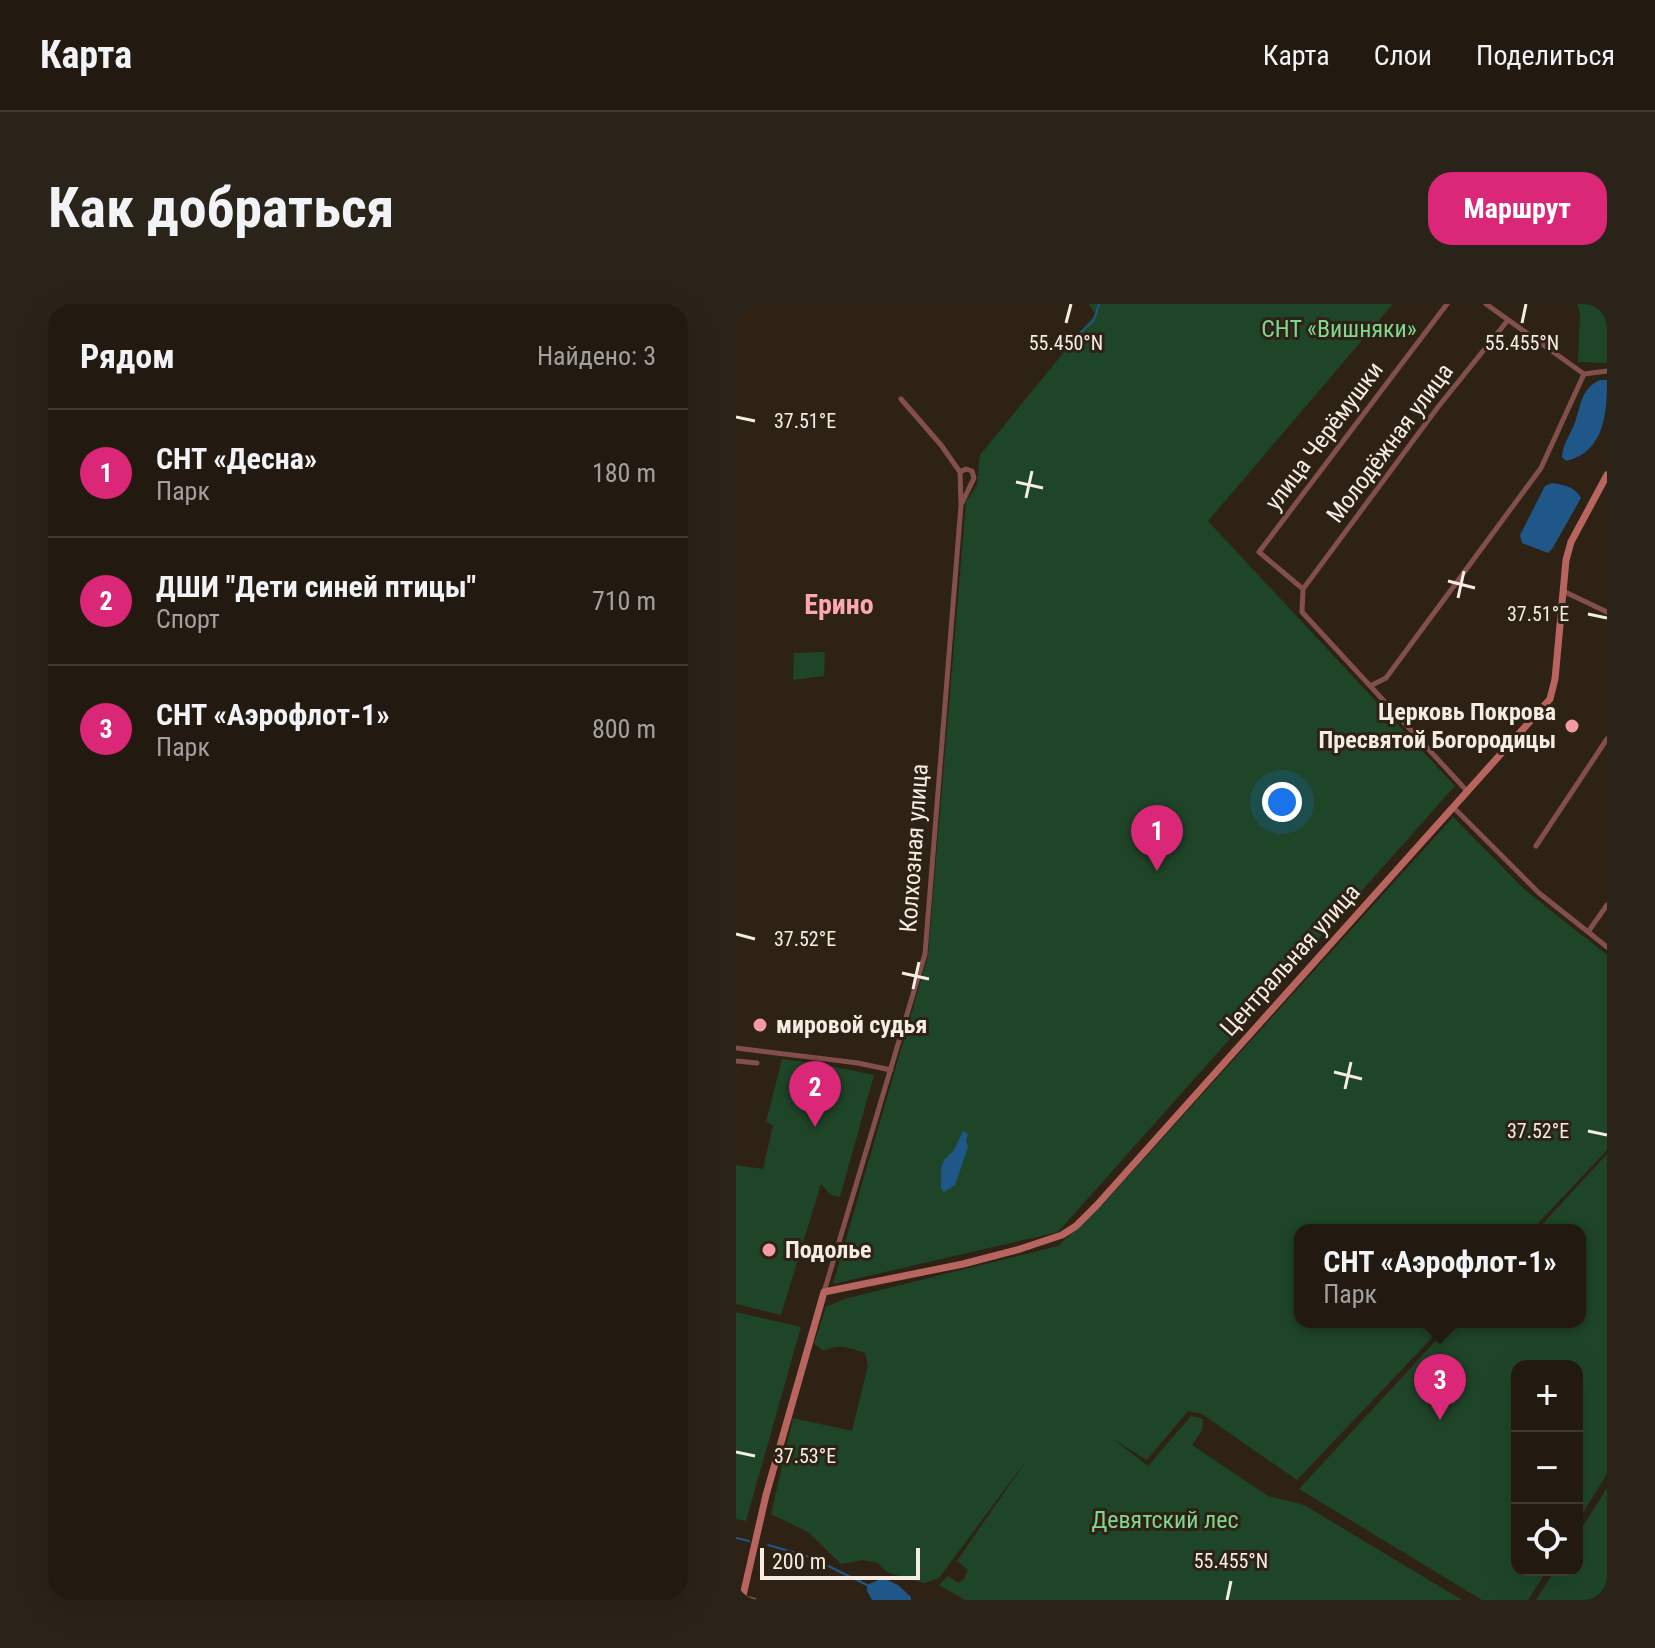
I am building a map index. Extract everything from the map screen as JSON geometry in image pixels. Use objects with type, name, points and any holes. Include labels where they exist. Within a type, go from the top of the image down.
[{"type":"street","name":"улица Черёмушки","points":[[1303,589],[1259,552],[1447,304]]},
{"type":"street","points":[[1486,304],[1584,374],[1607,371]]},
{"type":"street","name":"Молодёжная улица","points":[[1303,589],[1438,407],[1508,320]]},
{"type":"street","points":[[1370,686],[1386,678],[1541,468],[1584,374]]},
{"type":"street","points":[[901,399],[960,472]]},
{"type":"street","name":"Колхозная улица","points":[[740,1598],[766,1495],[927,942],[961,505],[960,472],[968,469],[974,478],[961,505]]},
{"type":"street","name":"Центральная улица","points":[[824,1292],[1006,1253],[1062,1235],[1076,1226],[1550,699],[1571,542],[1607,475]]},
{"type":"street","points":[[1303,589],[1302,612],[1468,792]]},
{"type":"street","points":[[1563,591],[1607,612]]},
{"type":"street","points":[[1536,846],[1607,739]]},
{"type":"street","points":[[1454,808],[1539,893],[1607,947]]},
{"type":"street","points":[[1588,932],[1607,905]]},
{"type":"street","points":[[736,1048],[891,1070]]},
{"type":"street","points":[[736,1061],[757,1063]]},
{"type":"street","points":[[740,1598],[754,1600]]},
{"type":"green space","name":"СНТ «Вишняки»","points":[[1089,304],[1393,304],[1208,521],[1455,786],[1058,1232],[833,1284],[928,956],[966,502],[977,485],[980,455],[1095,314]]},
{"type":"green space","points":[[1577,304],[1607,304],[1607,363],[1578,362],[1580,313]]},
{"type":"green space","points":[[825,652],[824,676],[793,680],[794,653]]},
{"type":"green space","name":"Девятский лес","points":[[1453,817],[1525,890],[1607,955],[1607,1150],[1538,1224],[1294,1224],[1294,1328],[1441,1328],[1297,1480],[1202,1414],[1188,1411],[1147,1460],[1113,1439],[1148,1466],[1191,1416],[1203,1419],[1202,1430],[1192,1445],[1268,1496],[1304,1505],[1462,1600],[965,1600],[939,1585],[948,1576],[958,1583],[964,1579],[968,1570],[957,1561],[1028,1458],[939,1578],[925,1583],[887,1572],[878,1563],[862,1560],[841,1564],[808,1532],[771,1514],[793,1418],[852,1431],[868,1365],[865,1353],[840,1347],[824,1351],[814,1344],[826,1307],[844,1299],[1058,1246],[1104,1203]]},
{"type":"green space","points":[[782,1059],[874,1075],[840,1197],[831,1195],[821,1184],[781,1315],[736,1304],[736,1165],[763,1169],[773,1125],[766,1122]]},
{"type":"green space","points":[[1607,1154],[1607,1474],[1583,1512],[1583,1360],[1511,1360],[1511,1576],[1543,1576],[1528,1600],[1482,1600],[1299,1489],[1447,1328],[1586,1328],[1586,1224],[1543,1224]]},
{"type":"green space","points":[[736,1312],[801,1327],[746,1521],[736,1519]]},
{"type":"green space","points":[[1607,1488],[1607,1600],[1536,1600],[1551,1576],[1583,1576],[1583,1526]]},
{"type":"water","points":[[1600,380],[1607,380],[1601,429],[1589,449],[1566,461],[1562,457],[1564,448],[1582,399],[1588,388]]},
{"type":"water","points":[[1552,483],[1565,485],[1581,498],[1548,553],[1522,543],[1520,535],[1545,486]]},
{"type":"water","points":[[963,1131],[968,1134],[968,1147],[955,1185],[944,1192],[941,1188],[941,1168]]},
{"type":"water","points":[[883,1578],[898,1585],[911,1600],[872,1600],[867,1585]]},
{"type":"waterway","points":[[1068,344],[1094,320],[1099,304]]},
{"type":"waterway","points":[[736,1538],[749,1541]]},
{"type":"waterway","points":[[768,1545],[810,1557],[867,1585]]},
{"type":"place","name":"Церковь Покрова Пресвятой Богородицы","points":[[1572,726]]},
{"type":"place","name":"СНТ «Десна»","points":[[1157,871]]},
{"type":"place","name":"мировой судья","points":[[760,1025]]},
{"type":"place","name":"ДШИ \"Дети синей птицы\"","points":[[815,1127]]},
{"type":"place","name":"Подолье","points":[[769,1250]]},
{"type":"place","name":"СНТ «Аэрофлот-1»","points":[[1440,1420]]},
{"type":"district","name":"Ерино","points":[[839,604]]}]
